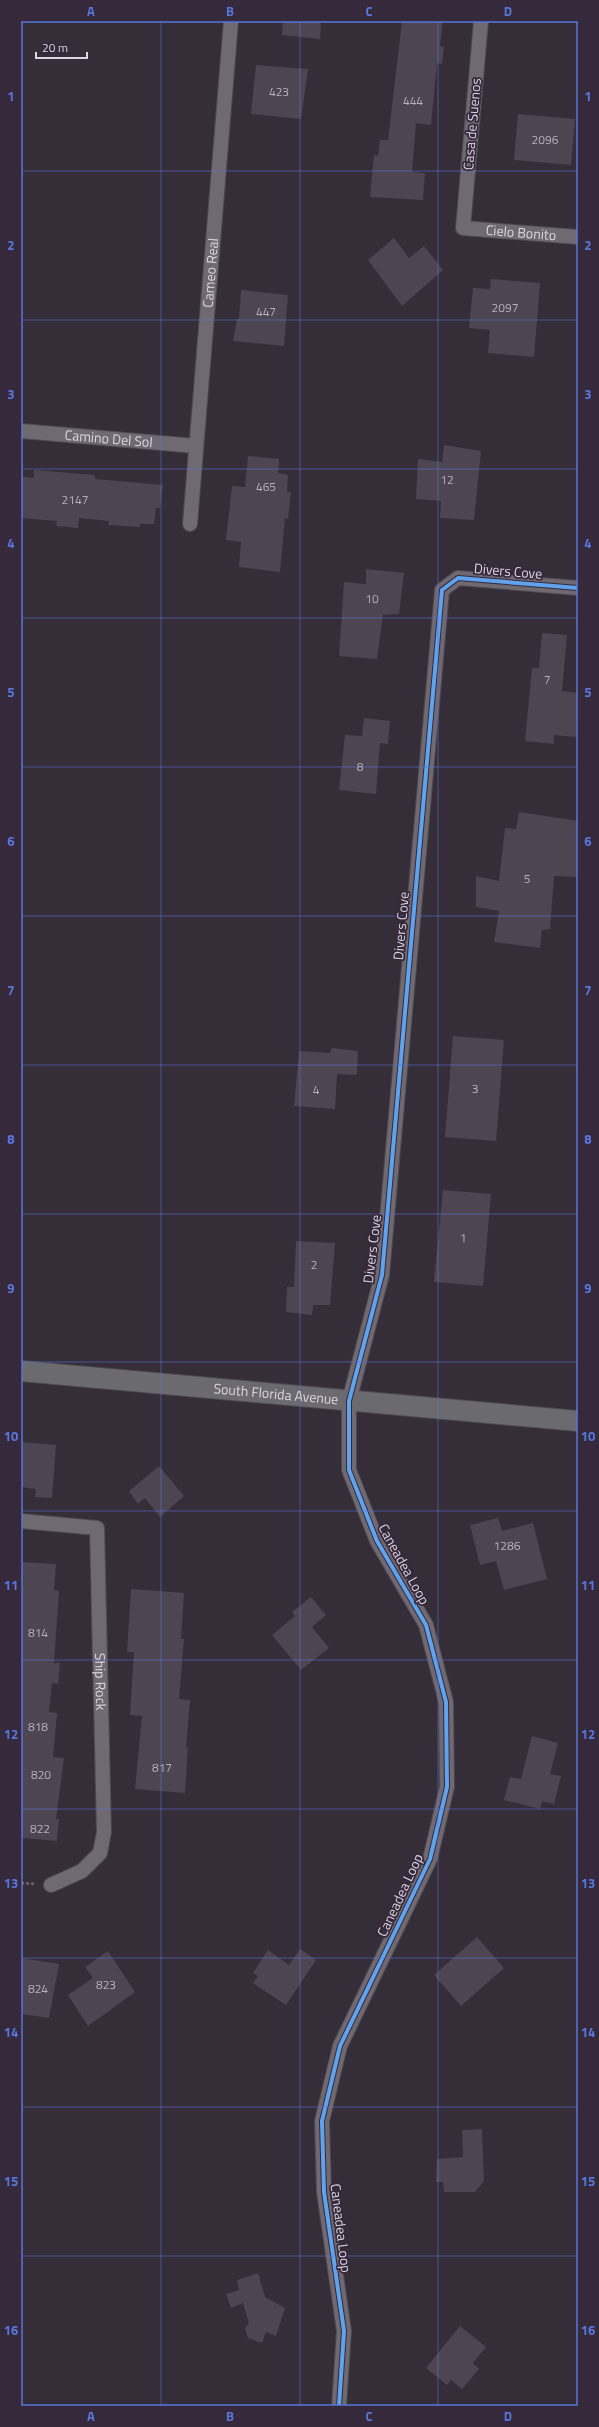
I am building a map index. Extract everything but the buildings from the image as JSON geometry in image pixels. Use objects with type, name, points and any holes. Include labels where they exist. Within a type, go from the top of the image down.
[{"type":"main road","name":"South Florida Avenue","points":[[21,1372],[578,1421]]},
{"type":"street","name":"Cameo Real","points":[[190,524],[231,21]]},
{"type":"street","name":"Casa de Suenos","points":[[463,228],[482,21]]},
{"type":"street","name":"Cielo Bonito","points":[[463,228],[578,237]]},
{"type":"street","name":"Camino Del Sol","points":[[21,430],[196,446]]},
{"type":"street","name":"Divers Cove","points":[[349,1401],[382,1275],[442,590],[458,578],[578,588]]},
{"type":"street","name":"Caneadea Loop","points":[[339,2406],[344,2331],[324,2192],[322,2122],[340,2046],[430,1859],[447,1786],[446,1702],[426,1625],[377,1542],[349,1470],[349,1401]]},
{"type":"street","name":"Ship Rock","points":[[21,1521],[97,1528],[104,1832],[100,1852],[82,1871],[52,1885]]},
{"type":"cycle path","points":[[339,2406],[344,2331],[324,2192],[322,2121],[340,2046],[430,1859],[447,1787],[446,1702],[426,1625],[377,1541],[349,1470],[349,1401],[382,1275],[442,590],[458,578],[578,588]]}]
